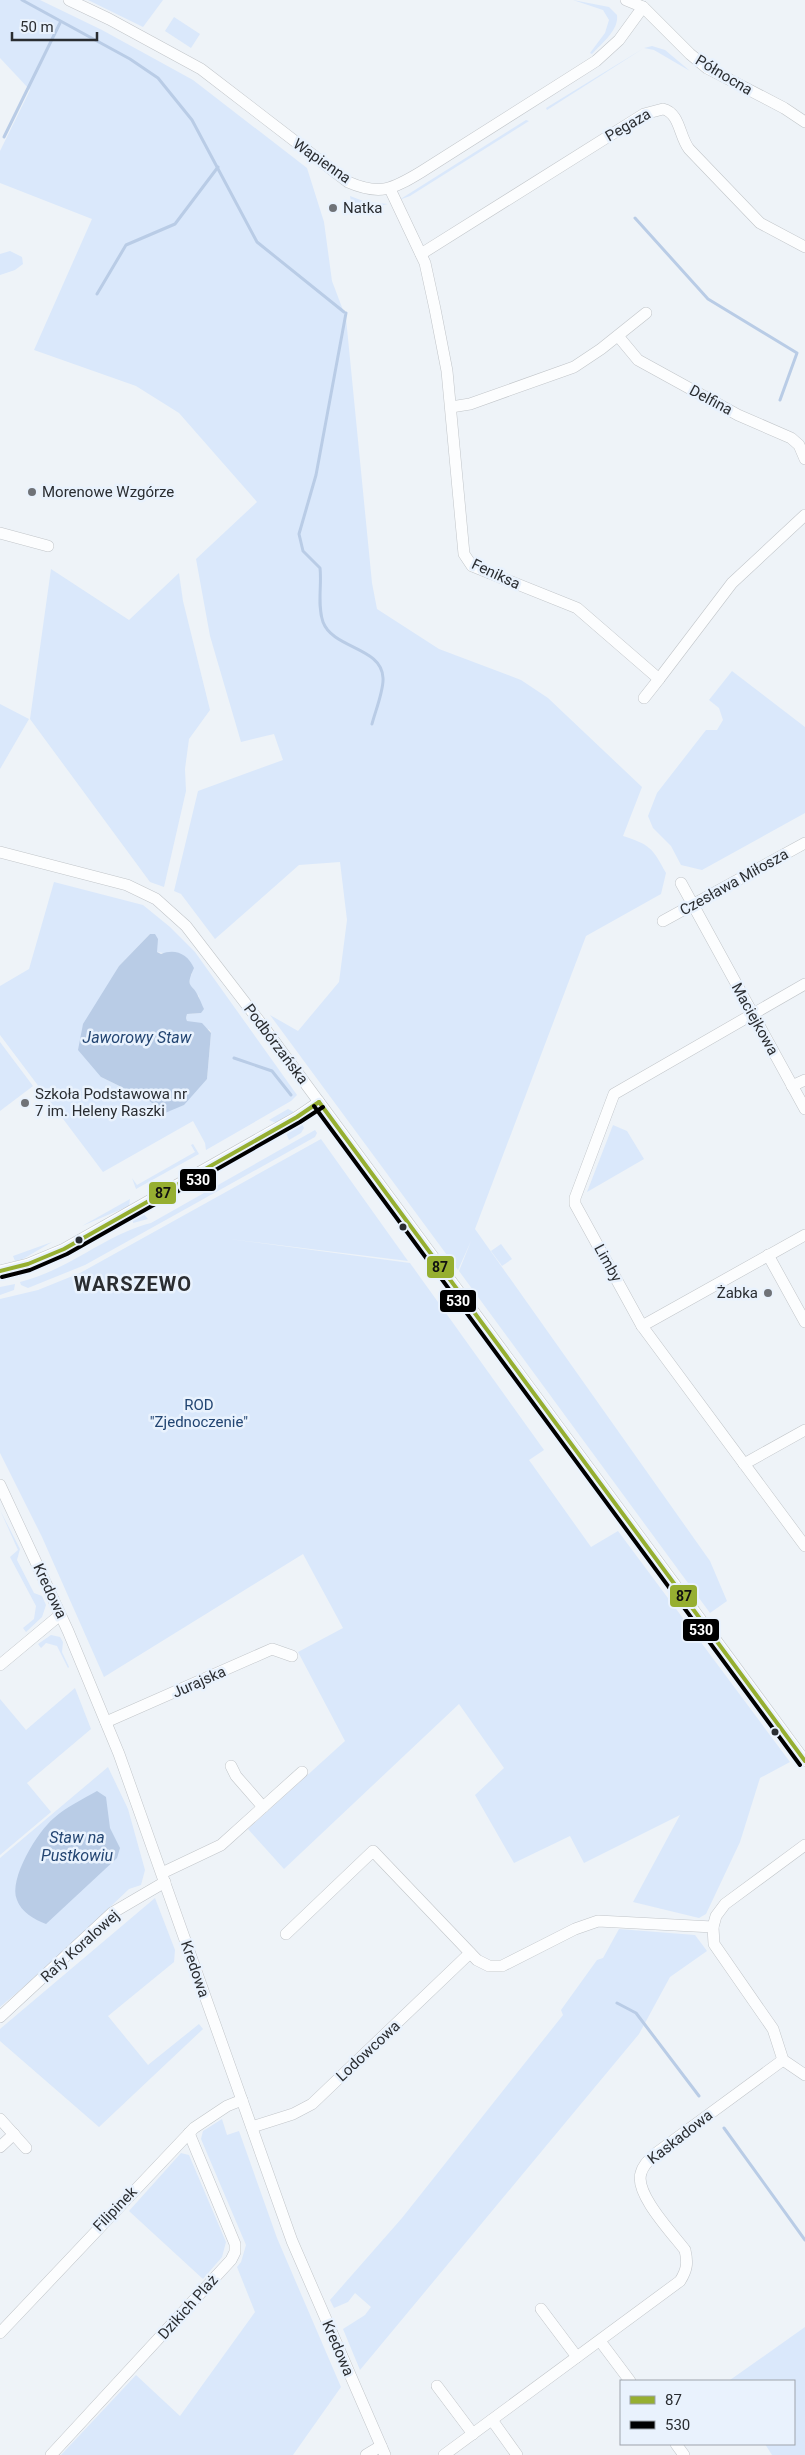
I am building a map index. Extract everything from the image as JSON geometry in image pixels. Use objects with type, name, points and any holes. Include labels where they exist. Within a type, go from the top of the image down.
[{"type":"street","name":"Wapienna","points":[[68,0],[109,18],[201,69],[348,182],[368,189],[390,189]]},
{"type":"street","name":"Północna","points":[[626,0],[642,3],[690,54],[710,70],[784,108],[805,121]]},
{"type":"street","points":[[390,189],[477,138],[589,66],[618,42],[642,3]]},
{"type":"street","name":"Pegaza","points":[[421,254],[644,114],[663,109],[668,110],[676,118],[681,138],[689,149],[755,219],[805,247]]},
{"type":"street","name":"Feniksa","points":[[390,189],[403,220],[421,254],[436,309],[447,371],[464,554],[468,562],[477,568],[577,608],[659,678]]},
{"type":"street","points":[[450,407],[470,404],[565,370],[593,356],[646,313]]},
{"type":"street","name":"Delfina","points":[[618,336],[638,360],[738,415],[791,438],[798,445],[805,459]]},
{"type":"street","points":[[644,698],[732,583],[805,515]]},
{"type":"street","points":[[0,533],[48,546]]},
{"type":"street","name":"Czesława Miłosza","points":[[663,921],[805,843]]},
{"type":"street","name":"Podbórzańska","points":[[0,852],[127,885],[162,903],[178,918],[206,950],[805,1761]]},
{"type":"street","name":"Maciejkowa","points":[[680,883],[805,1109]]},
{"type":"street","name":"Limby","points":[[805,984],[614,1094],[575,1198],[576,1204],[642,1326],[805,1546]]},
{"type":"street","points":[[792,1086],[805,1080]]},
{"type":"street","points":[[0,1271],[28,1264],[69,1246],[297,1117],[319,1102]]},
{"type":"street","points":[[642,1326],[805,1235]]},
{"type":"street","points":[[768,1255],[805,1322]]},
{"type":"street","points":[[744,1464],[805,1430]]},
{"type":"street","name":"Kredowa","points":[[0,1485],[60,1614],[106,1722],[164,1877],[292,2241],[383,2451]]},
{"type":"street","points":[[0,1665],[60,1614]]},
{"type":"street","name":"Jurajska","points":[[106,1722],[272,1650],[292,1656]]},
{"type":"street","points":[[231,1766],[236,1776],[263,1806]]},
{"type":"street","points":[[164,1877],[221,1845],[302,1772]]},
{"type":"street","points":[[805,1845],[725,1904],[716,1916],[713,1927],[714,1944],[718,1954],[773,2029],[783,2060],[805,2076]]},
{"type":"street","points":[[286,1934],[374,1851],[482,1964],[502,1966],[575,1929],[598,1921],[713,1927]]},
{"type":"street","name":"Rafy Koralowej","points":[[0,2017],[112,1913],[164,1877]]},
{"type":"street","name":"Lodowcowa","points":[[252,2127],[293,2114],[312,2104],[470,1953]]},
{"type":"street","name":"Kaskadowa","points":[[444,2455],[680,2282],[686,2272],[687,2261],[684,2250],[643,2194],[640,2174],[645,2164],[783,2060]]},
{"type":"street","name":"Filipinek","points":[[0,2332],[189,2133],[227,2106],[242,2100]]},
{"type":"street","points":[[0,2119],[26,2148]]},
{"type":"street","name":"Dzikich Plaż","points":[[51,2455],[175,2322],[231,2260],[235,2252],[235,2244],[189,2133]]},
{"type":"street","points":[[0,2147],[14,2134]]},
{"type":"street","points":[[540,2309],[577,2358]]},
{"type":"street","points":[[600,2341],[629,2380]]},
{"type":"street","points":[[437,2386],[473,2434]]},
{"type":"street","points":[[492,2420],[517,2455]]},
{"type":"street","points":[[366,2455],[383,2451]]},
{"type":"green space","points":[[0,0],[40,0],[102,30],[193,80],[307,168],[324,222],[332,281],[346,318],[372,583],[377,609],[439,649],[521,680],[548,698],[642,787],[623,836],[645,845],[657,858],[666,873],[661,894],[586,936],[475,1229],[710,1561],[727,1601],[710,1613],[459,1271],[471,1241],[458,1270],[270,1015],[298,1031],[339,982],[347,920],[340,862],[299,865],[215,939],[181,894],[174,891],[198,791],[283,760],[274,734],[241,742],[210,636],[196,559],[257,502],[179,413],[136,386],[34,350],[92,219],[0,183],[0,151],[30,90],[0,58]]},
{"type":"green space","points":[[88,0],[163,0],[143,27]]},
{"type":"green space","points":[[573,0],[609,7],[617,15],[613,31],[592,54],[590,53],[605,33],[609,20],[603,10]]},
{"type":"green space","points":[[174,17],[200,34],[191,48],[165,31]]},
{"type":"green space","points":[[652,46],[665,50],[690,71],[654,50],[644,48]]},
{"type":"green space","points":[[644,48],[547,110],[546,108]]},
{"type":"green space","points":[[526,120],[529,121],[410,196],[399,200]]},
{"type":"green space","points":[[350,196],[366,202],[388,204],[353,212]]},
{"type":"green space","points":[[10,251],[22,257],[23,264],[15,270],[0,275],[0,254]]},
{"type":"green space","points":[[51,569],[129,620],[179,573],[183,601],[210,710],[189,739],[185,769],[186,791],[164,887],[150,882],[30,719]]},
{"type":"green space","points":[[732,671],[805,727],[805,813],[702,870],[681,865],[671,846],[653,828],[648,816],[657,793],[706,730],[717,730],[723,720],[719,708],[709,700]]},
{"type":"green space","points":[[0,704],[29,719],[0,769]]},
{"type":"green space","points":[[54,882],[143,905],[170,927],[195,952],[297,1095],[291,1101],[206,1150],[205,1143],[193,1121],[103,1172],[0,1035],[0,986],[29,969]],"holes":[[[150,934],[157,952],[183,956],[192,974],[189,978],[190,987],[199,996],[201,1013],[187,1014],[187,1021],[210,1030],[211,1033],[207,1079],[165,1113],[148,1100],[101,1077],[104,993],[119,966]]]},
{"type":"green space","points":[[0,1042],[33,1086],[0,1111]]},
{"type":"green space","points":[[288,1109],[294,1112],[276,1123],[269,1120]]},
{"type":"green space","points":[[301,1122],[304,1128],[301,1133],[289,1140],[285,1131]]},
{"type":"green space","points":[[613,1125],[627,1131],[644,1159],[587,1192]]},
{"type":"green space","points":[[315,1130],[317,1133],[315,1137],[85,1265],[28,1288],[21,1285],[20,1282],[55,1269],[118,1235],[151,1223]]},
{"type":"green space","name":"ROD \"Zjednoczenie\"","points":[[321,1139],[408,1261],[229,1239],[410,1263],[544,1450],[529,1460],[591,1547],[618,1531],[790,1762],[760,1778],[740,1842],[706,1914],[699,1918],[633,1902],[680,1815],[584,1863],[570,1836],[514,1863],[475,1795],[504,1768],[459,1704],[284,1869],[248,1829],[345,1741],[298,1652],[343,1628],[303,1554],[104,1677],[42,1537],[0,1453],[0,1299],[38,1290],[80,1273]]},
{"type":"green space","points":[[193,1144],[199,1154],[136,1189],[132,1178],[137,1185],[195,1152],[191,1145]]},
{"type":"green space","points":[[130,1199],[129,1206],[82,1226]]},
{"type":"green space","points":[[142,1212],[148,1219],[133,1223],[133,1217]]},
{"type":"green space","points":[[52,1242],[23,1259],[15,1261],[13,1256]]},
{"type":"green space","points":[[501,1244],[512,1259],[502,1266],[491,1251]]},
{"type":"green space","points":[[15,1284],[14,1290],[0,1295],[0,1287]]},
{"type":"green space","points":[[0,1510],[20,1549],[17,1560],[34,1593],[42,1596],[46,1605],[42,1617],[26,1632],[23,1628],[34,1619],[36,1606],[10,1557],[18,1550]]},
{"type":"green space","points":[[51,1635],[60,1637],[63,1642],[62,1652],[68,1668],[57,1646],[46,1643],[41,1648],[38,1644]]},
{"type":"green space","points":[[75,1688],[91,1729],[27,1783],[51,1812],[0,1855],[0,1699],[26,1730]]},
{"type":"green space","points":[[108,1767],[128,1809],[145,1870],[141,1885],[129,1889],[47,1967],[0,2007],[0,1858]]},
{"type":"green space","points":[[155,1898],[175,1950],[174,1962],[108,2016],[148,2065],[199,2024],[203,2029],[99,2127],[0,2041],[0,2029]]},
{"type":"green space","points":[[619,1929],[695,1935],[707,1951],[670,1977],[639,2034],[360,2370],[343,2329],[365,2315],[371,2307],[355,2293],[348,2302],[334,2308],[330,2300],[402,2218],[563,2015],[561,2010],[597,1960],[603,1958]]},
{"type":"green space","points":[[222,2119],[227,2135],[239,2131],[277,2238],[341,2387],[293,2455],[61,2455],[136,2375],[180,2416],[255,2312],[237,2267],[241,2262],[246,2245],[201,2139],[203,2131]]},
{"type":"green space","points":[[181,2153],[189,2155],[226,2242],[222,2257],[203,2279],[129,2211]]},
{"type":"green space","points":[[805,2327],[805,2455],[772,2455],[766,2445],[795,2445],[795,2380],[730,2380]]},
{"type":"water","name":"Jaworowy Staw","points":[[150,934],[155,934],[158,939],[157,952],[161,954],[176,952],[185,956],[191,963],[194,968],[190,985],[197,993],[204,1009],[201,1013],[187,1014],[186,1018],[187,1021],[202,1023],[211,1033],[207,1079],[184,1105],[165,1113],[148,1100],[101,1077],[78,1050],[83,1024],[119,966]]},
{"type":"water","name":"Staw na Pustkowiu","points":[[97,1791],[106,1797],[110,1828],[120,1848],[117,1858],[46,1924],[25,1912],[17,1900],[15,1891],[21,1868],[33,1844],[47,1824],[64,1810]]},
{"type":"waterway","points":[[22,0],[130,59],[158,78],[192,120],[257,242],[344,312]]},
{"type":"waterway","points":[[4,137],[60,23]]},
{"type":"waterway","points":[[97,294],[126,245],[175,224],[218,167]]},
{"type":"waterway","points":[[635,218],[708,299],[797,353],[780,400]]},
{"type":"waterway","points":[[346,313],[316,475],[299,534],[303,551],[320,568],[320,609],[323,622],[328,631],[336,638],[375,660],[381,668],[383,678],[382,689],[372,724]]},
{"type":"waterway","points":[[234,1058],[272,1071],[291,1095]]},
{"type":"waterway","points":[[617,2003],[636,2013],[699,2096]]},
{"type":"waterway","points":[[724,2128],[805,2240]]},
{"type":"transit line","name":"87","points":[[319,1102],[805,1761]]},
{"type":"transit line","name":"87","points":[[0,1271],[28,1264],[64,1249],[297,1117],[319,1102]]},
{"type":"transit line","name":"530","points":[[314,1106],[800,1765]]},
{"type":"transit line","name":"530","points":[[2,1277],[30,1270],[67,1254],[300,1122],[323,1107]]},
{"type":"place","name":"Natka","points":[[333,208]]},
{"type":"place","name":"Morenowe Wzgórze","points":[[32,492]]},
{"type":"place","name":"Szkoła Podstawowa nr 7 im. Heleny Raszki","points":[[25,1103]]},
{"type":"place","name":"Żabka","points":[[768,1293]]},
{"type":"district","name":"WARSZEWO","points":[[133,1284]]}]
